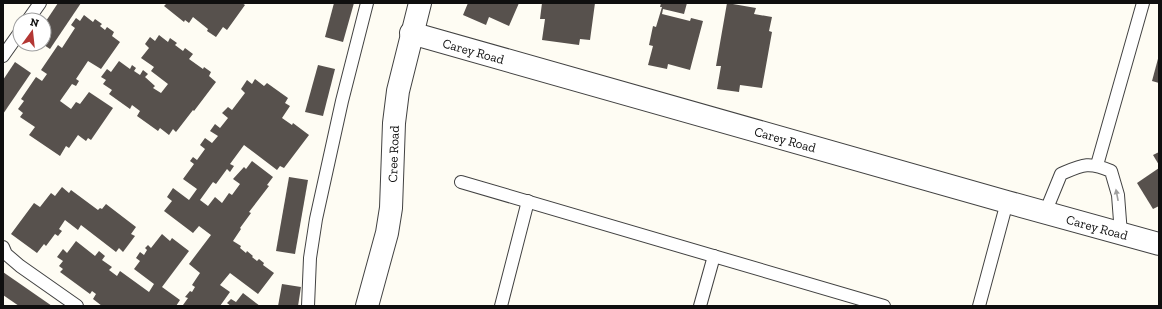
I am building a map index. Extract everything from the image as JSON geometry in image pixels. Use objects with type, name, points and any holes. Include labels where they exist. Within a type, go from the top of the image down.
[{"type":"street","name":"Cree Road","points":[[367,306],[387,233],[391,208],[394,123],[398,91],[420,3]]},
{"type":"street","name":"Carey Road","points":[[412,33],[1159,244]]},
{"type":"lane","points":[[34,12],[40,3]]},
{"type":"lane","points":[[308,306],[310,258],[316,219],[342,101],[367,3]]},
{"type":"lane","points":[[1097,165],[1143,3]]},
{"type":"lane","points":[[3,56],[12,43]]},
{"type":"lane","points":[[1045,213],[1060,174],[1081,165],[1097,165],[1111,171],[1118,195],[1120,234]]},
{"type":"lane","points":[[461,182],[884,306]]},
{"type":"lane","points":[[501,306],[528,201]]},
{"type":"lane","points":[[979,306],[1007,202]]},
{"type":"lane","points":[[3,246],[6,254],[20,266],[77,306]]},
{"type":"lane","points":[[700,306],[714,256]]},
{"type":"building","points":[[58,3],[81,3],[52,46],[52,12]]},
{"type":"building","points":[[165,3],[242,3],[245,5],[227,30],[223,27],[216,37],[207,31],[208,29],[193,17],[189,23],[185,20],[184,22],[164,6],[166,4]]},
{"type":"building","points":[[334,3],[354,3],[343,42],[325,37]]},
{"type":"building","points":[[468,3],[519,3],[509,26],[489,17],[486,25],[463,15]]},
{"type":"building","points":[[542,3],[595,3],[590,40],[580,39],[579,45],[542,40],[545,19],[540,19]]},
{"type":"building","points":[[661,3],[687,3],[684,14],[663,9],[662,14],[690,21],[691,18],[703,21],[690,70],[668,64],[667,69],[648,65],[653,46],[649,45],[653,26],[656,27],[662,7],[660,7]]},
{"type":"building","points":[[727,3],[756,8],[754,14],[772,17],[769,31],[772,32],[762,88],[740,85],[739,92],[717,89],[721,66],[716,66]]},
{"type":"building","points":[[84,15],[93,22],[95,19],[102,24],[100,26],[105,30],[107,27],[114,32],[112,36],[120,42],[101,69],[88,61],[76,79],[79,81],[76,86],[72,84],[60,101],[71,109],[76,102],[80,104],[89,92],[113,108],[91,140],[88,138],[86,141],[78,135],[69,148],[66,146],[60,156],[29,135],[35,127],[20,117],[23,113],[18,109],[24,101],[21,99],[36,77],[42,81],[47,74],[41,70],[58,45],[62,48],[75,28],[71,25],[76,18],[80,21]]},
{"type":"building","points":[[159,35],[168,42],[170,38],[177,43],[175,45],[183,51],[185,48],[193,54],[189,59],[203,69],[204,67],[211,72],[209,76],[216,82],[176,132],[173,129],[169,135],[160,128],[158,131],[137,116],[140,111],[132,105],[130,109],[109,94],[112,90],[103,84],[106,80],[101,77],[107,69],[111,72],[119,61],[130,69],[132,65],[136,68],[134,71],[140,75],[143,70],[148,74],[145,77],[155,86],[153,88],[161,93],[168,84],[151,71],[154,67],[141,58],[149,48],[145,44],[150,37],[155,41]]},
{"type":"building","points":[[1159,55],[1159,83],[1152,81]]},
{"type":"building","points":[[15,62],[31,73],[3,114],[3,80]]},
{"type":"building","points":[[318,65],[335,69],[323,116],[305,112]]},
{"type":"building","points":[[255,79],[264,86],[267,83],[288,98],[285,103],[290,106],[282,118],[292,125],[293,123],[309,135],[284,168],[280,166],[277,170],[244,145],[230,164],[234,166],[230,172],[227,169],[216,184],[213,182],[200,200],[208,206],[215,197],[222,203],[229,193],[232,195],[240,184],[233,179],[244,167],[246,169],[252,161],[273,177],[267,185],[269,186],[249,212],[251,213],[233,241],[241,246],[240,248],[246,253],[247,251],[253,256],[252,257],[257,261],[259,259],[264,263],[263,265],[274,273],[258,294],[230,273],[220,285],[230,292],[220,306],[184,306],[183,305],[188,298],[185,297],[190,291],[192,292],[195,287],[192,285],[200,273],[189,264],[211,235],[199,226],[193,233],[164,211],[172,201],[167,197],[173,188],[189,200],[197,189],[183,179],[194,164],[190,161],[193,157],[197,160],[205,149],[200,145],[205,138],[212,143],[218,136],[210,131],[215,124],[220,128],[228,118],[222,113],[228,107],[232,110],[245,93],[241,89],[247,80],[252,84]]},
{"type":"building","points":[[1159,152],[1159,165],[1153,155]]},
{"type":"building","points":[[1159,168],[1159,206],[1153,209],[1137,183]]},
{"type":"building","points":[[289,177],[308,180],[295,254],[276,251]]},
{"type":"building","points":[[62,187],[69,193],[71,190],[98,210],[100,208],[102,209],[106,204],[136,227],[131,234],[135,236],[123,252],[119,248],[116,252],[81,225],[78,230],[65,220],[59,229],[62,231],[58,236],[55,234],[46,246],[44,244],[37,253],[11,234],[34,203],[40,207],[51,193],[55,196]]},
{"type":"building","points":[[162,234],[170,241],[172,238],[189,251],[162,287],[180,300],[176,306],[102,306],[93,299],[96,294],[92,291],[90,294],[60,272],[63,269],[59,266],[63,261],[57,257],[63,249],[67,253],[76,241],[95,256],[99,251],[105,256],[102,260],[112,267],[109,270],[117,276],[120,271],[149,292],[154,284],[134,269],[140,261],[136,258],[140,252],[144,255],[147,250],[145,248],[148,245],[151,248]]},
{"type":"building","points":[[3,272],[52,306],[19,306],[3,295]]},
{"type":"building","points":[[282,284],[301,287],[298,306],[278,306]]},
{"type":"building","points":[[243,293],[260,306],[231,306],[227,303],[231,299],[236,302]]}]
